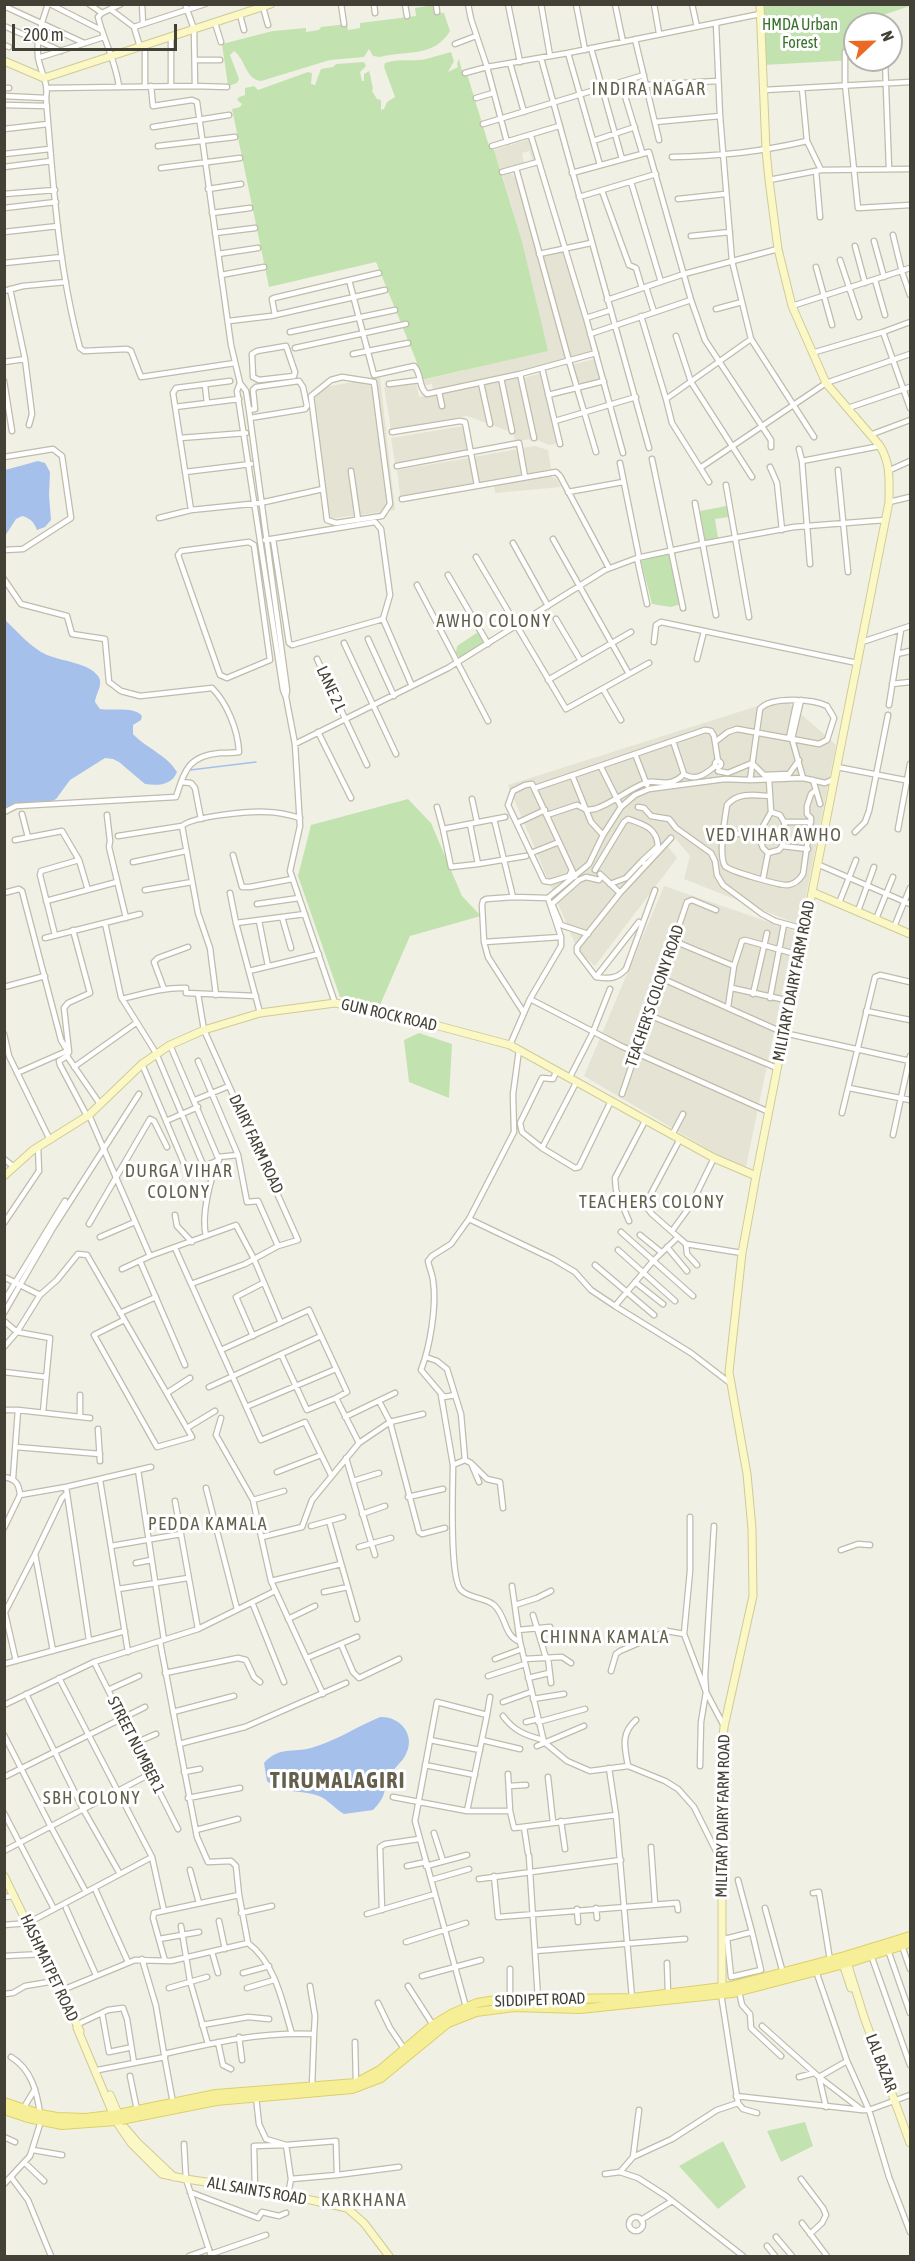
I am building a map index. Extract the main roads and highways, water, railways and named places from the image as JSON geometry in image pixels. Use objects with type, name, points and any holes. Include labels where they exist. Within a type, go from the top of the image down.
[{"type":"main road","points":[[4,61],[44,78],[271,4]]},
{"type":"main road","name":"MILITARY DAIRY FARM ROAD","points":[[722,1991],[724,1727],[753,1596],[753,1529],[747,1474],[729,1383],[729,1362],[742,1253],[889,502],[890,470],[879,446],[826,383],[792,306],[778,249],[769,180],[760,4]]},
{"type":"main road","points":[[812,892],[910,934]]},
{"type":"main road","name":"GUN ROCK ROAD","points":[[4,1176],[38,1147],[88,1115],[142,1064],[170,1045],[204,1030],[260,1013],[335,1003],[405,1017],[510,1045],[714,1158],[756,1176]]},
{"type":"main road","name":"HASHMATPET ROAD","points":[[4,1876],[43,1954],[117,2117]]},
{"type":"main road","name":"SIDDIPET ROAD","points":[[117,2117],[137,2110],[216,2094],[356,2083],[380,2070],[433,2025],[453,2013],[466,2007],[496,2000],[632,1998],[668,1993],[739,1991],[816,1971],[910,1936]]},
{"type":"main road","name":"SIDDIPET ROAD","points":[[117,2117],[216,2101],[352,2089],[368,2085],[389,2073],[448,2023],[476,2012],[514,2007],[580,2009],[722,1991],[830,1960],[871,1955],[906,1944]]},
{"type":"main road","name":"LAL BAZAR","points":[[844,1960],[910,2143]]},
{"type":"main road","name":"HASHMATPET ROAD","points":[[77,2027],[83,2036],[117,2117]]},
{"type":"main road","points":[[4,2102],[40,2117]]},
{"type":"main road","points":[[4,2110],[40,2117],[117,2117]]},
{"type":"main road","name":"ALL SAINTS ROAD","points":[[117,2117],[137,2142],[174,2177],[288,2195],[347,2208],[364,2223],[389,2256]]},
{"type":"water","points":[[38,461],[45,463],[50,472],[51,520],[45,527],[37,530],[31,521],[22,516],[16,519],[5,536],[5,470]]},
{"type":"water","points":[[4,619],[41,652],[82,665],[94,672],[100,679],[95,702],[100,709],[129,710],[142,716],[141,720],[133,725],[133,734],[173,766],[177,772],[172,780],[160,785],[145,784],[119,762],[105,758],[70,780],[56,799],[50,802],[5,807]]},
{"type":"water","points":[[380,1717],[400,1723],[407,1734],[409,1747],[391,1774],[383,1797],[373,1810],[344,1814],[321,1797],[283,1789],[267,1781],[264,1763],[275,1754],[320,1745]]},
{"type":"waterway","points":[[190,770],[256,762]]},
{"type":"district","name":"INDIRA NAGAR","points":[[649,89]]},
{"type":"district","name":"AWHO COLONY","points":[[494,621]]},
{"type":"district","name":"VED VIHAR AWHO","points":[[774,835]]},
{"type":"district","name":"DURGA VIHAR COLONY","points":[[179,1181]]},
{"type":"district","name":"TEACHERS COLONY","points":[[652,1202]]},
{"type":"district","name":"PEDDA KAMALA","points":[[208,1524]]},
{"type":"district","name":"CHINNA KAMALA","points":[[605,1637]]},
{"type":"district","name":"TIRUMALAGIRI","points":[[338,1781]]},
{"type":"district","name":"SBH COLONY","points":[[92,1798]]},
{"type":"district","name":"KARKHANA","points":[[364,2200]]},
{"type":"park label","name":"HMDA Urban Forest","points":[[800,34]]}]
